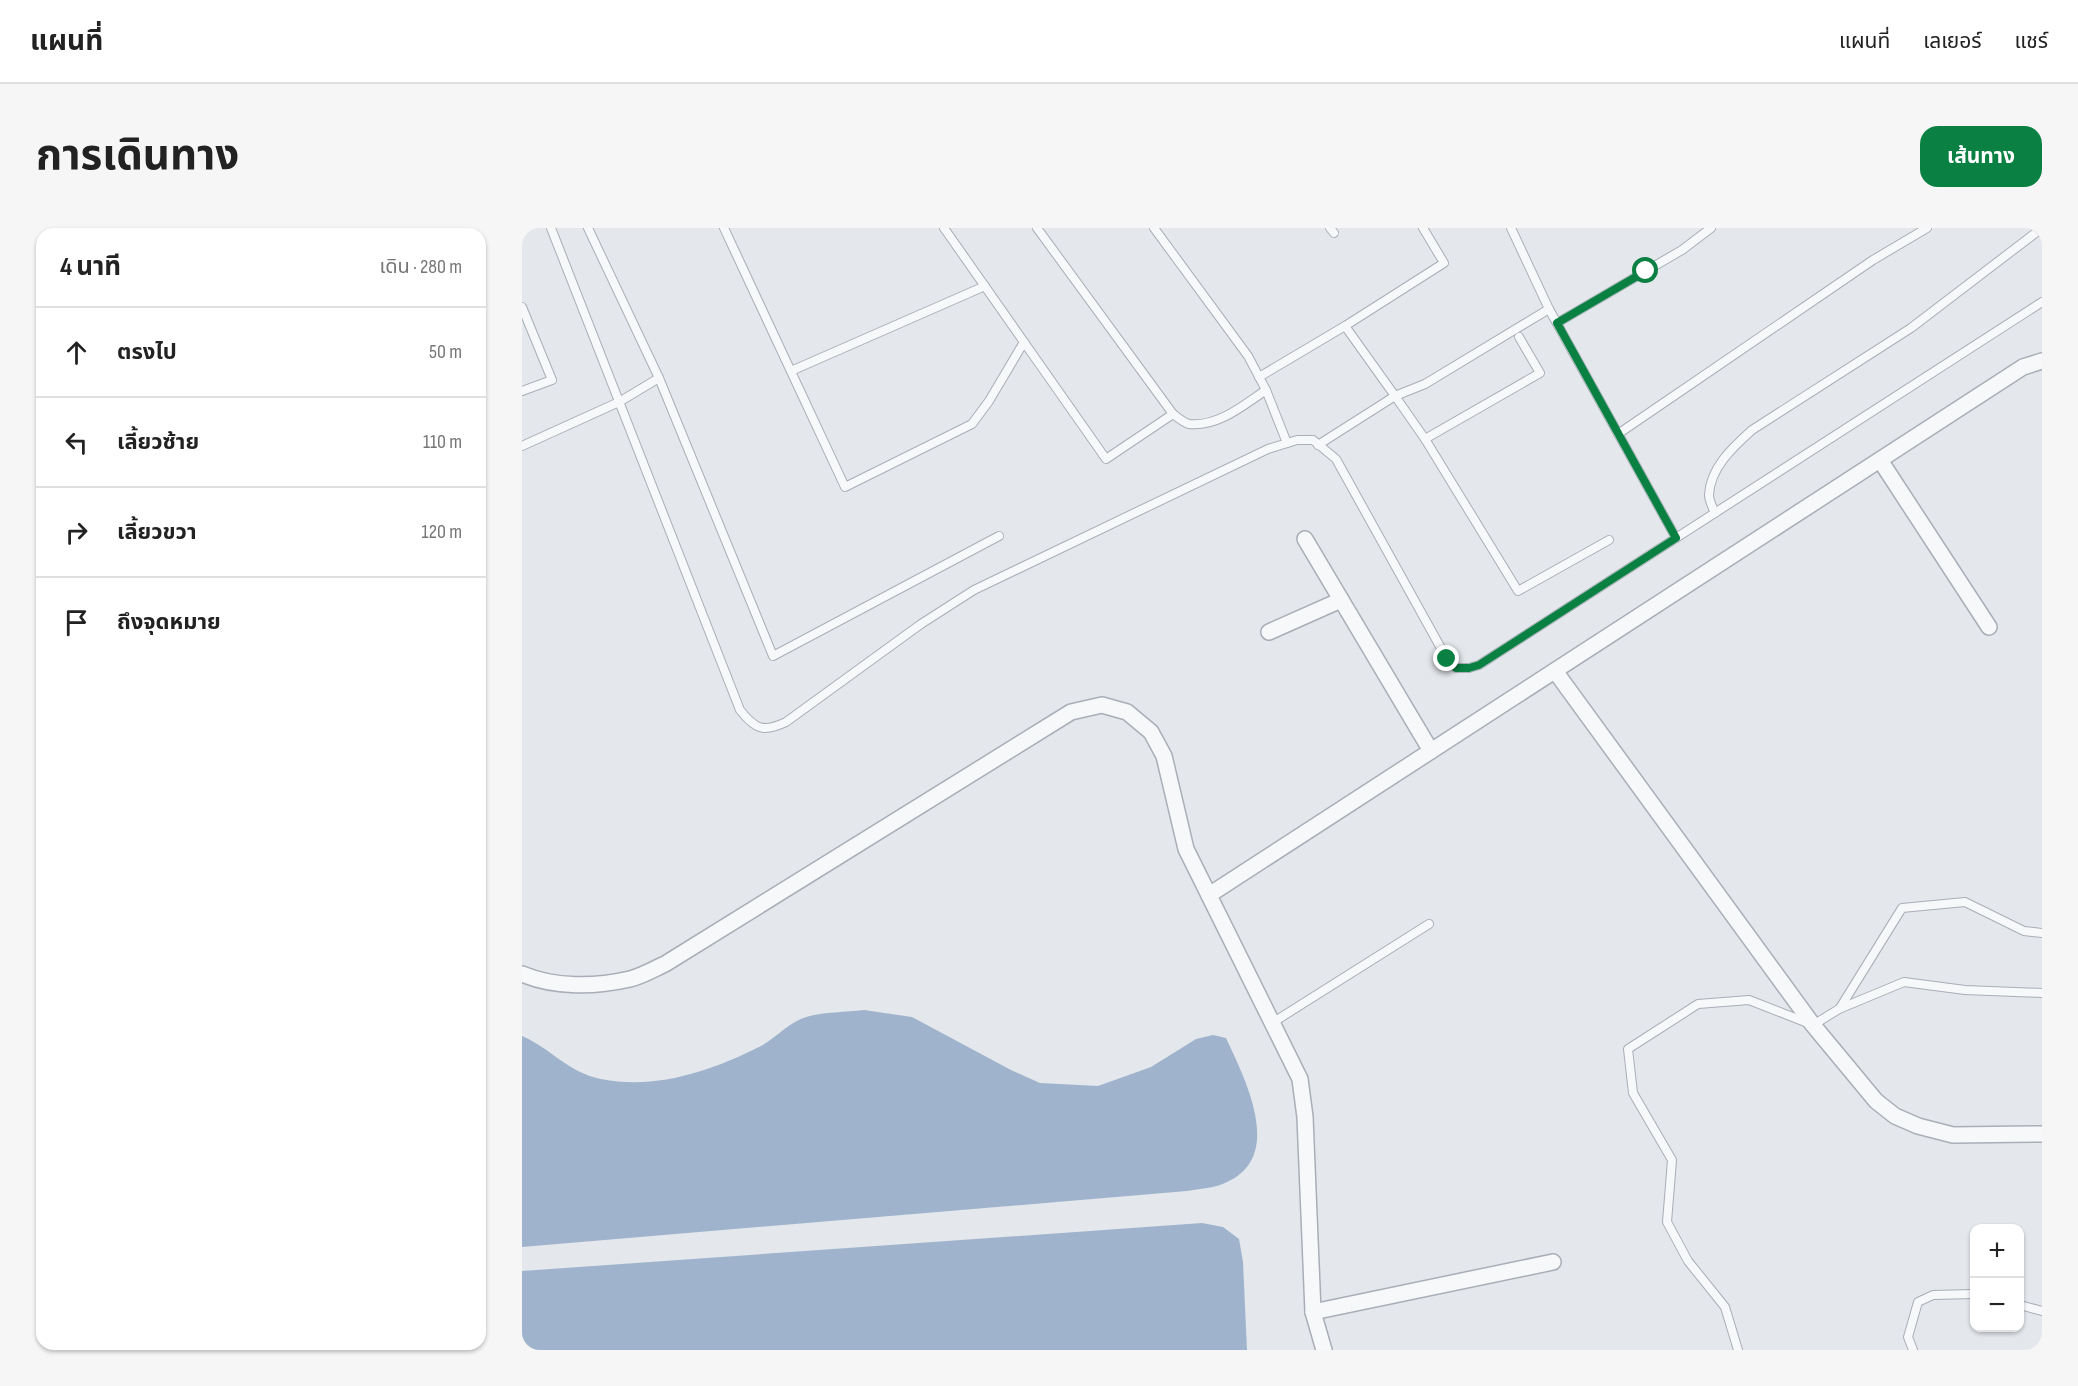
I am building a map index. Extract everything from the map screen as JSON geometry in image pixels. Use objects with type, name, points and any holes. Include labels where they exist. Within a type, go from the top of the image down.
[{"type":"street","points":[[1209,896],[2023,367],[2042,361]]},
{"type":"street","points":[[1880,460],[1989,627]]},
{"type":"street","points":[[1305,539],[1431,752]]},
{"type":"street","points":[[1269,632],[1341,600]]},
{"type":"street","points":[[1555,671],[1812,1025],[1876,1101],[1895,1116],[1918,1126],[1953,1135],[2042,1134]]},
{"type":"street","points":[[522,974],[538,980],[587,985],[632,978],[665,964],[1071,712],[1102,705],[1127,712],[1152,732],[1164,756],[1186,849],[1300,1079],[1305,1117],[1313,1312],[1324,1350]]},
{"type":"street","points":[[1313,1312],[1553,1262]]},
{"type":"lane","points":[[550,228],[740,710],[750,723],[758,728],[776,727],[786,722],[921,624],[974,590],[1268,449],[1297,440],[1313,441],[1336,459],[1447,659],[1456,668],[1479,665],[2042,302]]},
{"type":"lane","points":[[588,228],[658,378],[773,656],[999,536]]},
{"type":"lane","points":[[724,228],[845,487],[972,424],[989,401],[1024,342]]},
{"type":"lane","points":[[944,228],[1106,459],[1173,414]]},
{"type":"lane","points":[[1037,228],[1173,414],[1187,424],[1207,423],[1234,412],[1266,390]]},
{"type":"lane","points":[[1154,228],[1248,356],[1266,390],[1287,443]]},
{"type":"lane","points":[[1259,377],[1444,263],[1424,228]]},
{"type":"lane","points":[[1511,228],[1549,309],[1676,538]]},
{"type":"lane","points":[[1557,323],[1682,250],[1711,228]]},
{"type":"lane","points":[[1618,434],[1873,260],[1927,228]]},
{"type":"lane","points":[[1715,513],[1709,496],[1714,476],[1734,446],[1752,430],[1911,328],[2042,228]]},
{"type":"lane","points":[[791,371],[985,286]]},
{"type":"lane","points":[[522,306],[552,380],[522,390]]},
{"type":"lane","points":[[1318,445],[1395,396],[1425,384],[1549,309]]},
{"type":"lane","points":[[1345,326],[1425,439],[1518,591],[1609,540]]},
{"type":"lane","points":[[1425,439],[1540,373],[1519,337]]},
{"type":"lane","points":[[522,446],[619,402],[658,378]]},
{"type":"lane","points":[[1839,1009],[1902,909],[1965,902],[2024,931],[2042,933]]},
{"type":"lane","points":[[1272,1023],[1429,924]]},
{"type":"lane","points":[[1738,1350],[1725,1307],[1688,1261],[1667,1222],[1672,1160],[1633,1093],[1628,1049],[1698,1004],[1749,999],[1812,1025],[1839,1009],[1904,982],[1965,990],[2042,993]]},
{"type":"lane","points":[[1913,1350],[1908,1338],[1918,1302],[1933,1295],[1970,1294]]},
{"type":"lane","points":[[2024,1306],[2042,1311]]},
{"type":"water","points":[[864,1010],[912,1017],[1040,1083],[1098,1086],[1151,1067],[1196,1039],[1213,1035],[1226,1038],[1250,1095],[1257,1136],[1254,1154],[1244,1170],[1227,1182],[1213,1187],[1187,1191],[522,1247],[522,1036],[589,1076],[622,1082],[642,1082],[683,1076],[722,1064],[759,1047],[806,1017]]},
{"type":"water","points":[[1202,1223],[1223,1227],[1239,1239],[1243,1262],[1247,1350],[522,1350],[522,1271]]},
{"type":"route","points":[[1447,659],[1456,668],[1479,665],[1676,538],[1557,323],[1646,271]]}]
